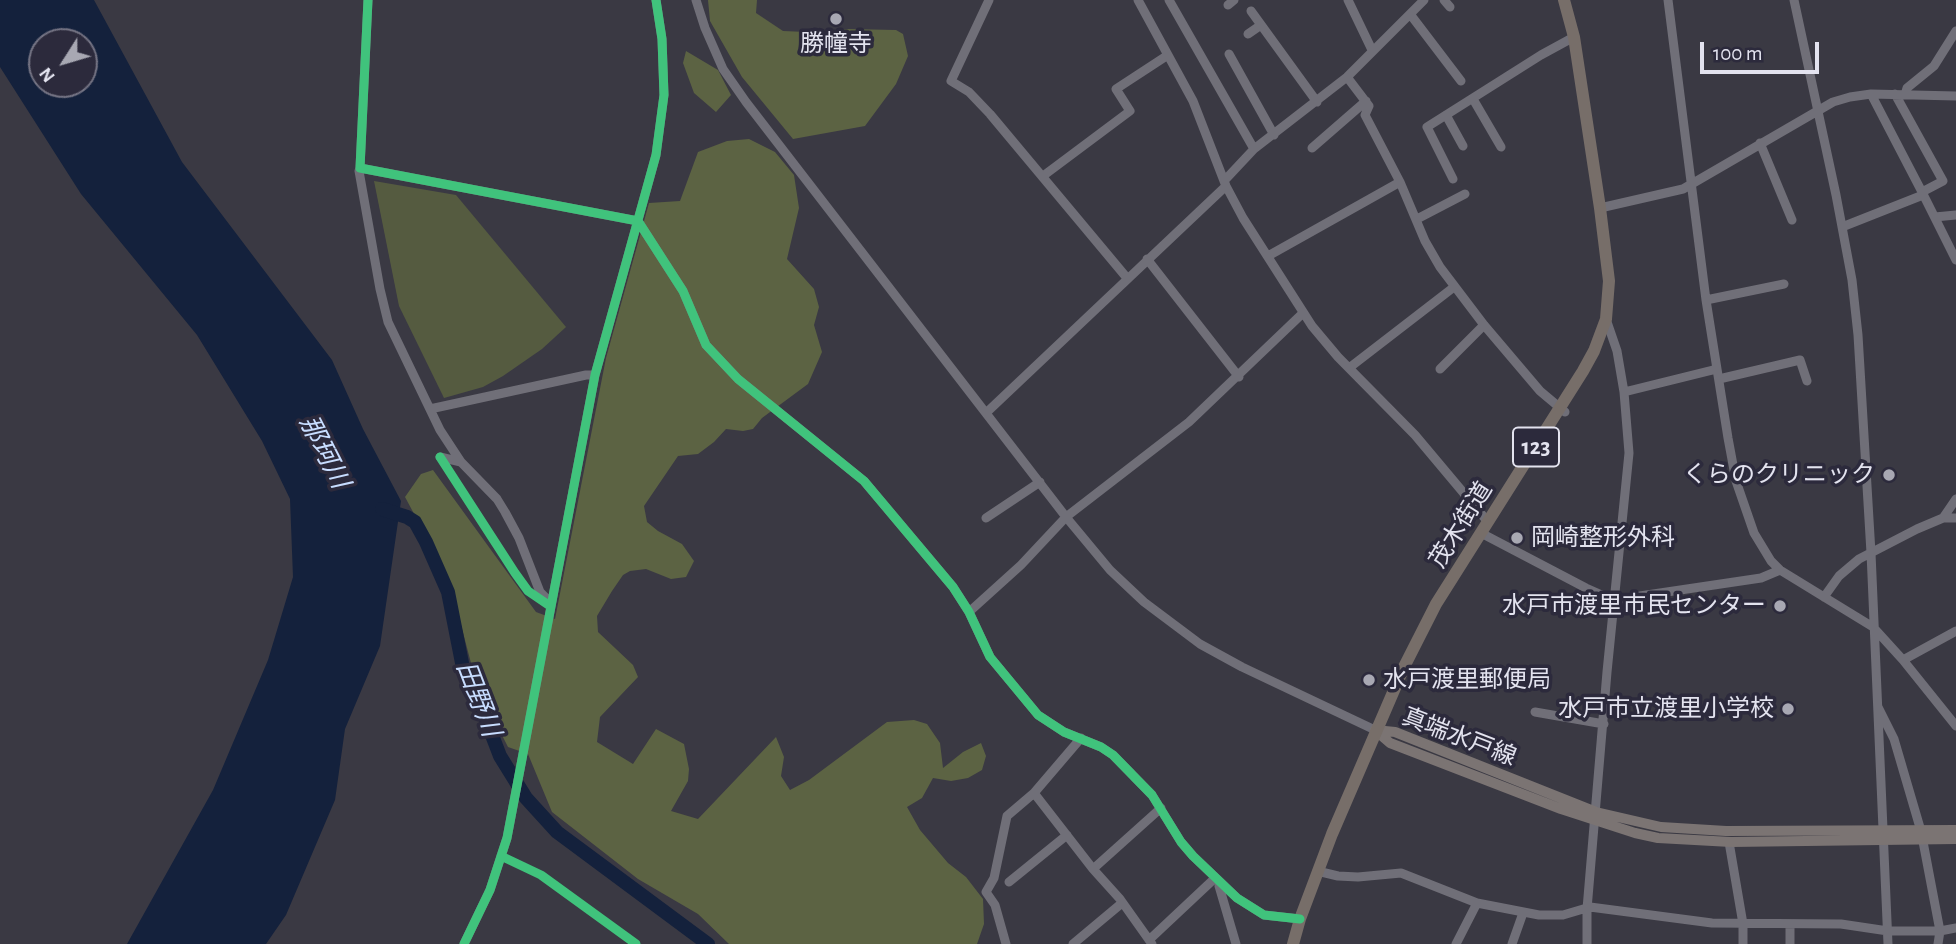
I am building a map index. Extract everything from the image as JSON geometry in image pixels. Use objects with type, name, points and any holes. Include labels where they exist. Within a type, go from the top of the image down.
[{"type":"highway","name":"茂木街道","points":[[1293,944],[1317,871],[1375,730],[1436,604],[1562,411],[1594,351],[1606,319],[1609,281],[1600,208],[1574,37],[1564,0]]},
{"type":"main road","name":"真端水戸線","points":[[1375,730],[1395,732],[1596,817],[1658,838],[1729,842],[1882,835]]},
{"type":"main road","name":"真端水戸線","points":[[1596,817],[1685,830],[1922,835],[1956,839]]},
{"type":"main road","name":"真端水戸線","points":[[1922,835],[1956,830]]},
{"type":"street","points":[[368,0],[360,168],[388,322],[440,430],[461,462],[497,499],[519,538],[540,592],[551,603]]},
{"type":"street","points":[[464,944],[490,890],[507,838],[595,375],[656,155],[664,95],[662,38],[656,0]]},
{"type":"street","points":[[696,0],[723,69],[746,102],[1066,517],[1110,570],[1179,630],[1242,667],[1375,730]]},
{"type":"street","points":[[989,0],[951,81],[969,92],[1127,278]]},
{"type":"street","points":[[1138,0],[1193,101],[1225,184],[1303,313],[1321,338],[1415,435],[1484,528],[1586,588],[1614,600],[1760,578],[1780,570]]},
{"type":"street","points":[[1169,0],[1254,149]]},
{"type":"street","points":[[1349,0],[1372,50]]},
{"type":"street","points":[[986,413],[1147,259],[1196,216],[1254,149],[1347,77],[1424,0]]},
{"type":"street","points":[[1668,0],[1706,300],[1736,481],[1754,533],[1771,561],[1780,570],[1873,627],[1956,726]]},
{"type":"street","points":[[1794,0],[1819,108],[1852,279],[1858,335],[1871,553],[1888,944]]},
{"type":"street","points":[[1251,11],[1317,102]]},
{"type":"street","points":[[1410,14],[1461,81]]},
{"type":"street","points":[[1248,34],[1261,25]]},
{"type":"street","points":[[1900,94],[1934,65],[1956,31]]},
{"type":"street","points":[[1453,179],[1427,127],[1574,37]]},
{"type":"street","points":[[1228,54],[1275,135]]},
{"type":"street","points":[[1043,176],[1130,111],[1116,89],[1168,55]]},
{"type":"street","points":[[1347,77],[1370,106],[1365,115],[1400,182],[1431,253],[1484,325],[1540,391],[1562,411]]},
{"type":"street","points":[[1600,208],[1670,193],[1691,184],[1819,108],[1850,97],[1871,94],[1956,96]]},
{"type":"street","points":[[1871,94],[1956,260]]},
{"type":"street","points":[[1842,227],[1923,193],[1943,181],[1900,94]]},
{"type":"street","points":[[1473,99],[1501,147]]},
{"type":"street","points":[[1312,148],[1366,102]]},
{"type":"street","points":[[1446,116],[1462,145]]},
{"type":"street","points":[[1760,143],[1792,220]]},
{"type":"street","points":[[360,168],[638,222],[683,292],[706,345],[738,379],[864,481],[953,587],[969,612],[990,657],[1022,698],[1048,723],[1113,755],[1152,795],[1181,842],[1218,882],[1237,898],[1264,915],[1300,919]]},
{"type":"street","points":[[1268,256],[1400,182]]},
{"type":"street","points":[[1417,219],[1465,194]]},
{"type":"street","points":[[1934,217],[1956,215]]},
{"type":"street","points":[[1147,259],[1239,377]]},
{"type":"street","points":[[1706,300],[1784,285]]},
{"type":"street","points":[[1349,368],[1454,287]]},
{"type":"street","points":[[969,612],[1021,565],[1066,517],[1189,422],[1303,313]]},
{"type":"street","points":[[1587,944],[1587,909],[1629,453],[1625,392],[1618,351],[1606,319]]},
{"type":"street","points":[[1440,369],[1484,325]]},
{"type":"street","points":[[1625,392],[1800,360],[1807,381]]},
{"type":"street","points":[[430,409],[595,375]]},
{"type":"street","points":[[440,457],[461,462]]},
{"type":"street","points":[[986,518],[1040,482]]},
{"type":"street","points":[[1943,518],[1956,499]]},
{"type":"street","points":[[1824,597],[1839,576],[1871,553],[1943,518],[1956,518]]},
{"type":"street","points":[[1903,660],[1956,631]]},
{"type":"street","points":[[1877,706],[1894,739],[1922,835],[1940,931],[1938,944]]},
{"type":"street","points":[[1535,712],[1604,723]]},
{"type":"street","points":[[1006,944],[995,905],[986,892],[994,878],[1007,816],[1034,793],[1081,738]]},
{"type":"street","points":[[1034,793],[1151,942],[1218,882]]},
{"type":"street","points":[[1093,869],[1161,808]]},
{"type":"street","points":[[1009,882],[1067,835]]},
{"type":"street","points":[[1729,842],[1743,924],[1743,944]]},
{"type":"street","points":[[1317,871],[1357,877],[1401,873],[1476,903],[1524,913],[1563,915],[1587,909],[1614,909],[1686,920],[1743,924],[1841,924],[1888,931],[1940,931],[1956,928]]},
{"type":"street","points":[[1218,882],[1236,944]]},
{"type":"street","points":[[1073,944],[1122,903]]},
{"type":"street","points":[[1456,944],[1476,903]]},
{"type":"street","points":[[1512,944],[1524,913]]},
{"type":"street","points":[[1790,924],[1790,944]]},
{"type":"green space","points":[[708,0],[757,0],[756,13],[783,31],[896,30],[903,34],[908,56],[896,84],[865,126],[793,139],[742,77],[710,21]]},
{"type":"green space","points":[[686,51],[718,70],[731,95],[716,112],[694,93],[683,63]]},
{"type":"green space","points":[[749,139],[775,152],[794,175],[799,208],[787,259],[814,289],[819,307],[814,325],[822,352],[808,384],[762,418],[753,429],[726,429],[698,454],[678,456],[644,506],[647,522],[682,544],[694,561],[686,577],[671,579],[646,569],[630,571],[623,575],[597,616],[598,632],[633,665],[638,677],[600,717],[597,742],[633,764],[656,729],[684,744],[689,769],[688,781],[671,811],[698,819],[776,737],[784,757],[781,776],[790,790],[809,780],[887,722],[914,720],[927,724],[940,743],[943,768],[963,752],[981,743],[986,756],[982,770],[968,778],[951,781],[933,778],[922,798],[907,807],[920,830],[948,863],[966,877],[983,899],[984,924],[977,944],[729,944],[698,914],[638,879],[552,812],[528,754],[508,747],[477,686],[449,579],[405,497],[421,474],[433,470],[536,612],[555,619],[606,358],[649,203],[680,201],[698,152],[727,141]]},
{"type":"green space","points":[[374,181],[456,195],[566,327],[542,349],[503,376],[483,387],[444,398],[399,306]]},
{"type":"water","name":"那珂川","points":[[0,0],[94,0],[182,162],[332,360],[363,429],[401,501],[380,646],[345,729],[335,800],[286,915],[266,944],[127,944],[213,790],[268,660],[293,577],[290,499],[262,441],[197,335],[81,194],[0,67]]},
{"type":"waterway","name":"田野川","points":[[382,509],[415,522],[426,542],[448,592],[464,673],[477,696],[500,756],[526,798],[557,832],[708,944]]},
{"type":"cycle path","points":[[368,0],[360,168],[638,221],[683,291],[706,345],[738,379],[864,481],[953,587],[969,612],[990,657],[1038,715],[1064,732],[1101,747],[1113,755],[1152,795],[1181,842],[1193,856],[1237,898],[1264,915],[1300,919]]},
{"type":"cycle path","points":[[464,944],[490,890],[507,838],[595,375],[656,155],[664,95],[662,39],[656,0]]},
{"type":"cycle path","points":[[440,457],[528,591],[550,606]]},
{"type":"cycle path","points":[[501,856],[541,875],[636,944]]},
{"type":"place","name":"勝幢寺","points":[[836,19]]},
{"type":"place","name":"くらのクリニック","points":[[1889,475]]},
{"type":"place","name":"岡崎整形外科","points":[[1517,538]]},
{"type":"place","name":"水戸市渡里市民センター","points":[[1780,606]]},
{"type":"place","name":"水戸渡里郵便局","points":[[1369,680]]},
{"type":"place","name":"水戸市立渡里小学校","points":[[1788,709]]}]
